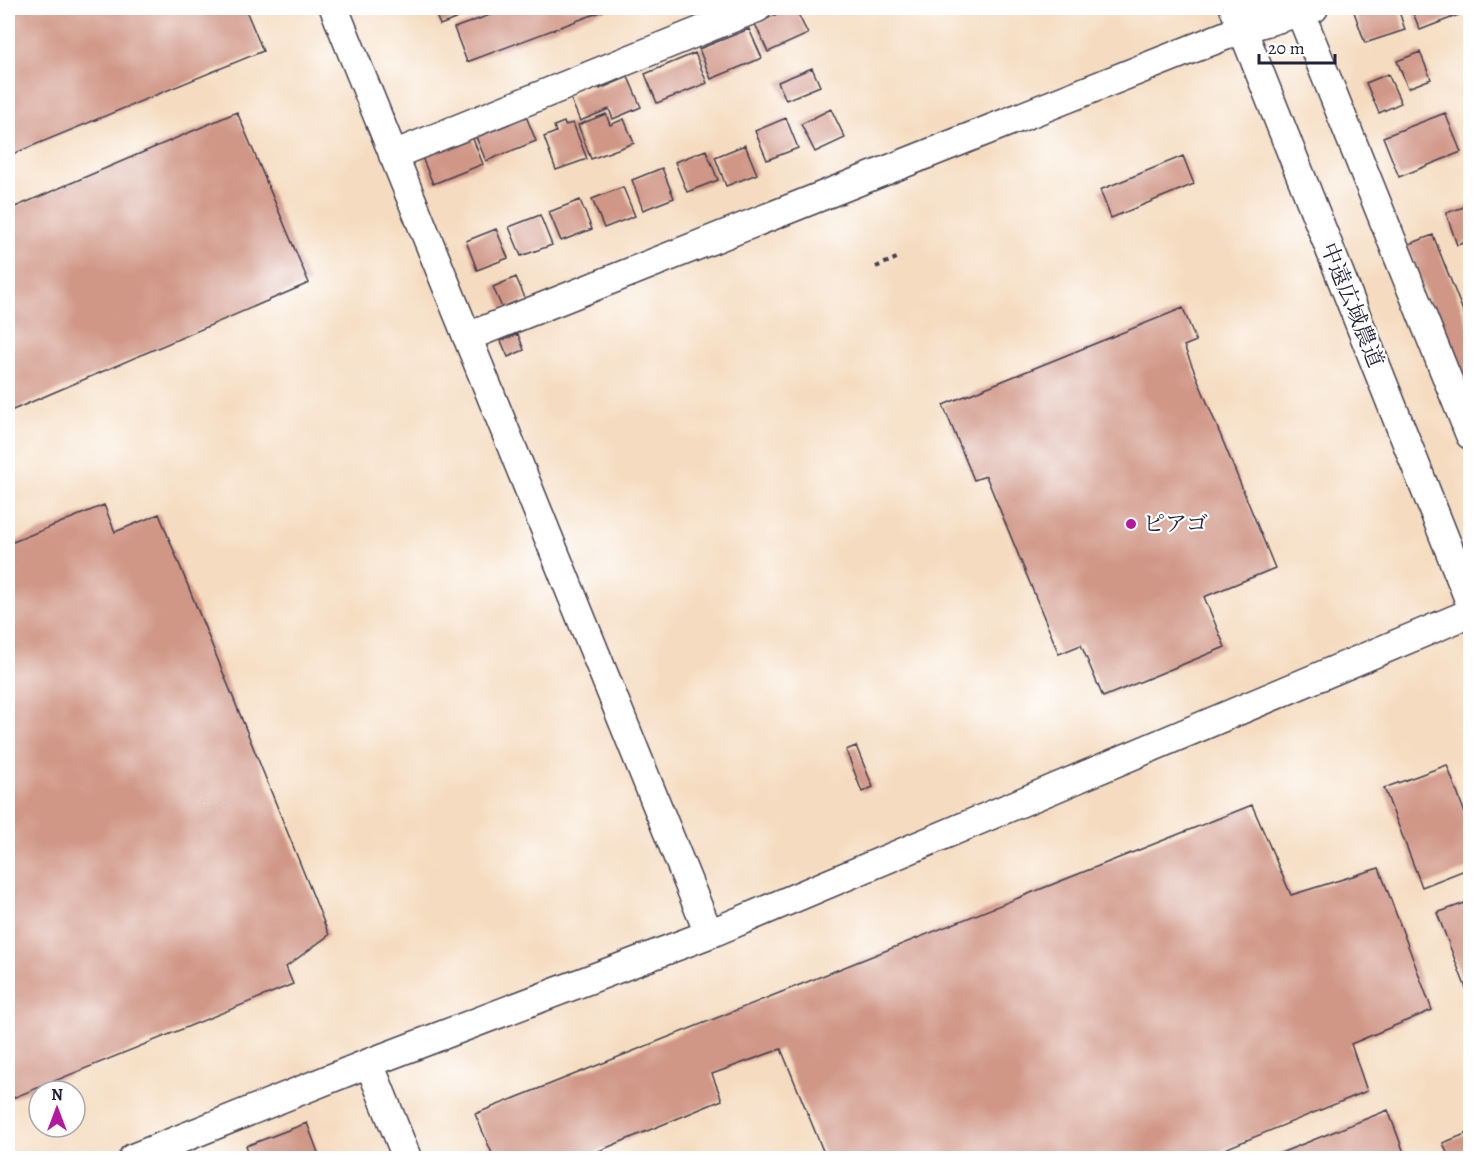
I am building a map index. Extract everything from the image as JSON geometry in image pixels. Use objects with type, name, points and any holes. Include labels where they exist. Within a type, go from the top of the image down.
[{"type":"street","points":[[334,8],[709,934]]},
{"type":"street","points":[[393,155],[757,8]]},
{"type":"street","points":[[467,337],[1238,18],[1307,10],[1470,435]]},
{"type":"street","name":"中遠広域農道","points":[[1238,18],[1470,602]]},
{"type":"street","points":[[133,1158],[369,1063],[709,934],[1470,613]]},
{"type":"street","points":[[369,1063],[407,1158]]},
{"type":"path","points":[[876,267],[899,257]]},
{"type":"building","points":[[8,8],[245,8],[263,51],[8,156]]},
{"type":"building","points":[[433,8],[465,8],[468,14],[440,25]]},
{"type":"building","points":[[509,8],[611,8],[467,62],[454,28]]},
{"type":"building","points":[[795,8],[808,34],[768,52],[755,24]]},
{"type":"building","points":[[1398,8],[1405,30],[1365,43],[1353,9]]},
{"type":"building","points":[[1411,8],[1458,8],[1461,14],[1420,30]]},
{"type":"building","points":[[749,29],[762,58],[711,79],[699,49]]},
{"type":"building","points":[[1420,52],[1431,79],[1408,88],[1397,61]]},
{"type":"building","points":[[695,53],[707,83],[657,103],[645,74]]},
{"type":"building","points":[[812,68],[820,86],[786,100],[778,82]]},
{"type":"building","points":[[1388,74],[1401,103],[1379,113],[1366,83]]},
{"type":"building","points":[[628,77],[641,107],[613,119],[609,109],[580,121],[570,97],[599,85],[600,89]]},
{"type":"building","points":[[831,109],[845,138],[815,152],[801,124]]},
{"type":"building","points":[[524,111],[536,141],[486,161],[474,132]]},
{"type":"building","points":[[237,112],[309,283],[8,412],[8,210]]},
{"type":"building","points":[[1445,113],[1461,152],[1399,177],[1383,137]]},
{"type":"building","points":[[606,114],[610,125],[624,119],[634,143],[591,159],[578,125]]},
{"type":"building","points":[[786,118],[798,148],[767,160],[755,131]]},
{"type":"building","points":[[564,122],[565,125],[573,123],[587,159],[556,170],[544,137],[556,132],[554,126]]},
{"type":"building","points":[[471,134],[483,164],[433,184],[421,155]]},
{"type":"building","points":[[745,145],[757,174],[726,186],[715,157]]},
{"type":"building","points":[[706,150],[718,180],[687,192],[675,162]]},
{"type":"building","points":[[1183,156],[1194,184],[1111,218],[1100,190]]},
{"type":"building","points":[[662,168],[674,198],[643,210],[632,180]]},
{"type":"building","points":[[623,187],[635,216],[604,228],[592,199]]},
{"type":"building","points":[[580,200],[592,229],[561,241],[549,212]]},
{"type":"building","points":[[1470,205],[1470,241],[1457,245],[1446,213]]},
{"type":"building","points":[[540,215],[552,245],[521,256],[509,227]]},
{"type":"building","points":[[496,229],[508,258],[477,270],[466,241]]},
{"type":"building","points":[[1433,235],[1470,329],[1470,405],[1407,245]]},
{"type":"building","points":[[516,277],[526,300],[503,310],[493,287]]},
{"type":"building","name":"ピアゴ","points":[[1183,308],[1196,341],[1184,346],[1275,568],[1204,597],[1225,647],[1103,697],[1081,645],[1059,654],[986,476],[974,480],[943,405]]},
{"type":"building","points":[[518,334],[524,350],[508,357],[501,341]]},
{"type":"building","points":[[104,505],[115,532],[159,514],[329,935],[286,967],[293,984],[60,1079],[27,1079],[27,1092],[8,1100],[8,544]]},
{"type":"building","points":[[856,746],[873,787],[862,792],[846,750]]},
{"type":"building","points":[[1447,765],[1470,827],[1470,868],[1422,887],[1384,788]]},
{"type":"building","points":[[1252,805],[1291,895],[1379,868],[1432,1010],[1351,1044],[1367,1091],[1203,1158],[826,1158],[781,1049],[712,1074],[722,1100],[582,1158],[494,1158],[475,1114]]},
{"type":"building","points":[[1470,901],[1470,999],[1437,913]]},
{"type":"building","points":[[1388,1110],[1406,1158],[1268,1158]]},
{"type":"building","points":[[307,1123],[320,1158],[251,1158],[246,1146]]},
{"type":"building","points":[[1470,1132],[1470,1158],[1449,1158],[1443,1143]]},
{"type":"place","name":"ピアゴ","points":[[1131,524]]}]
